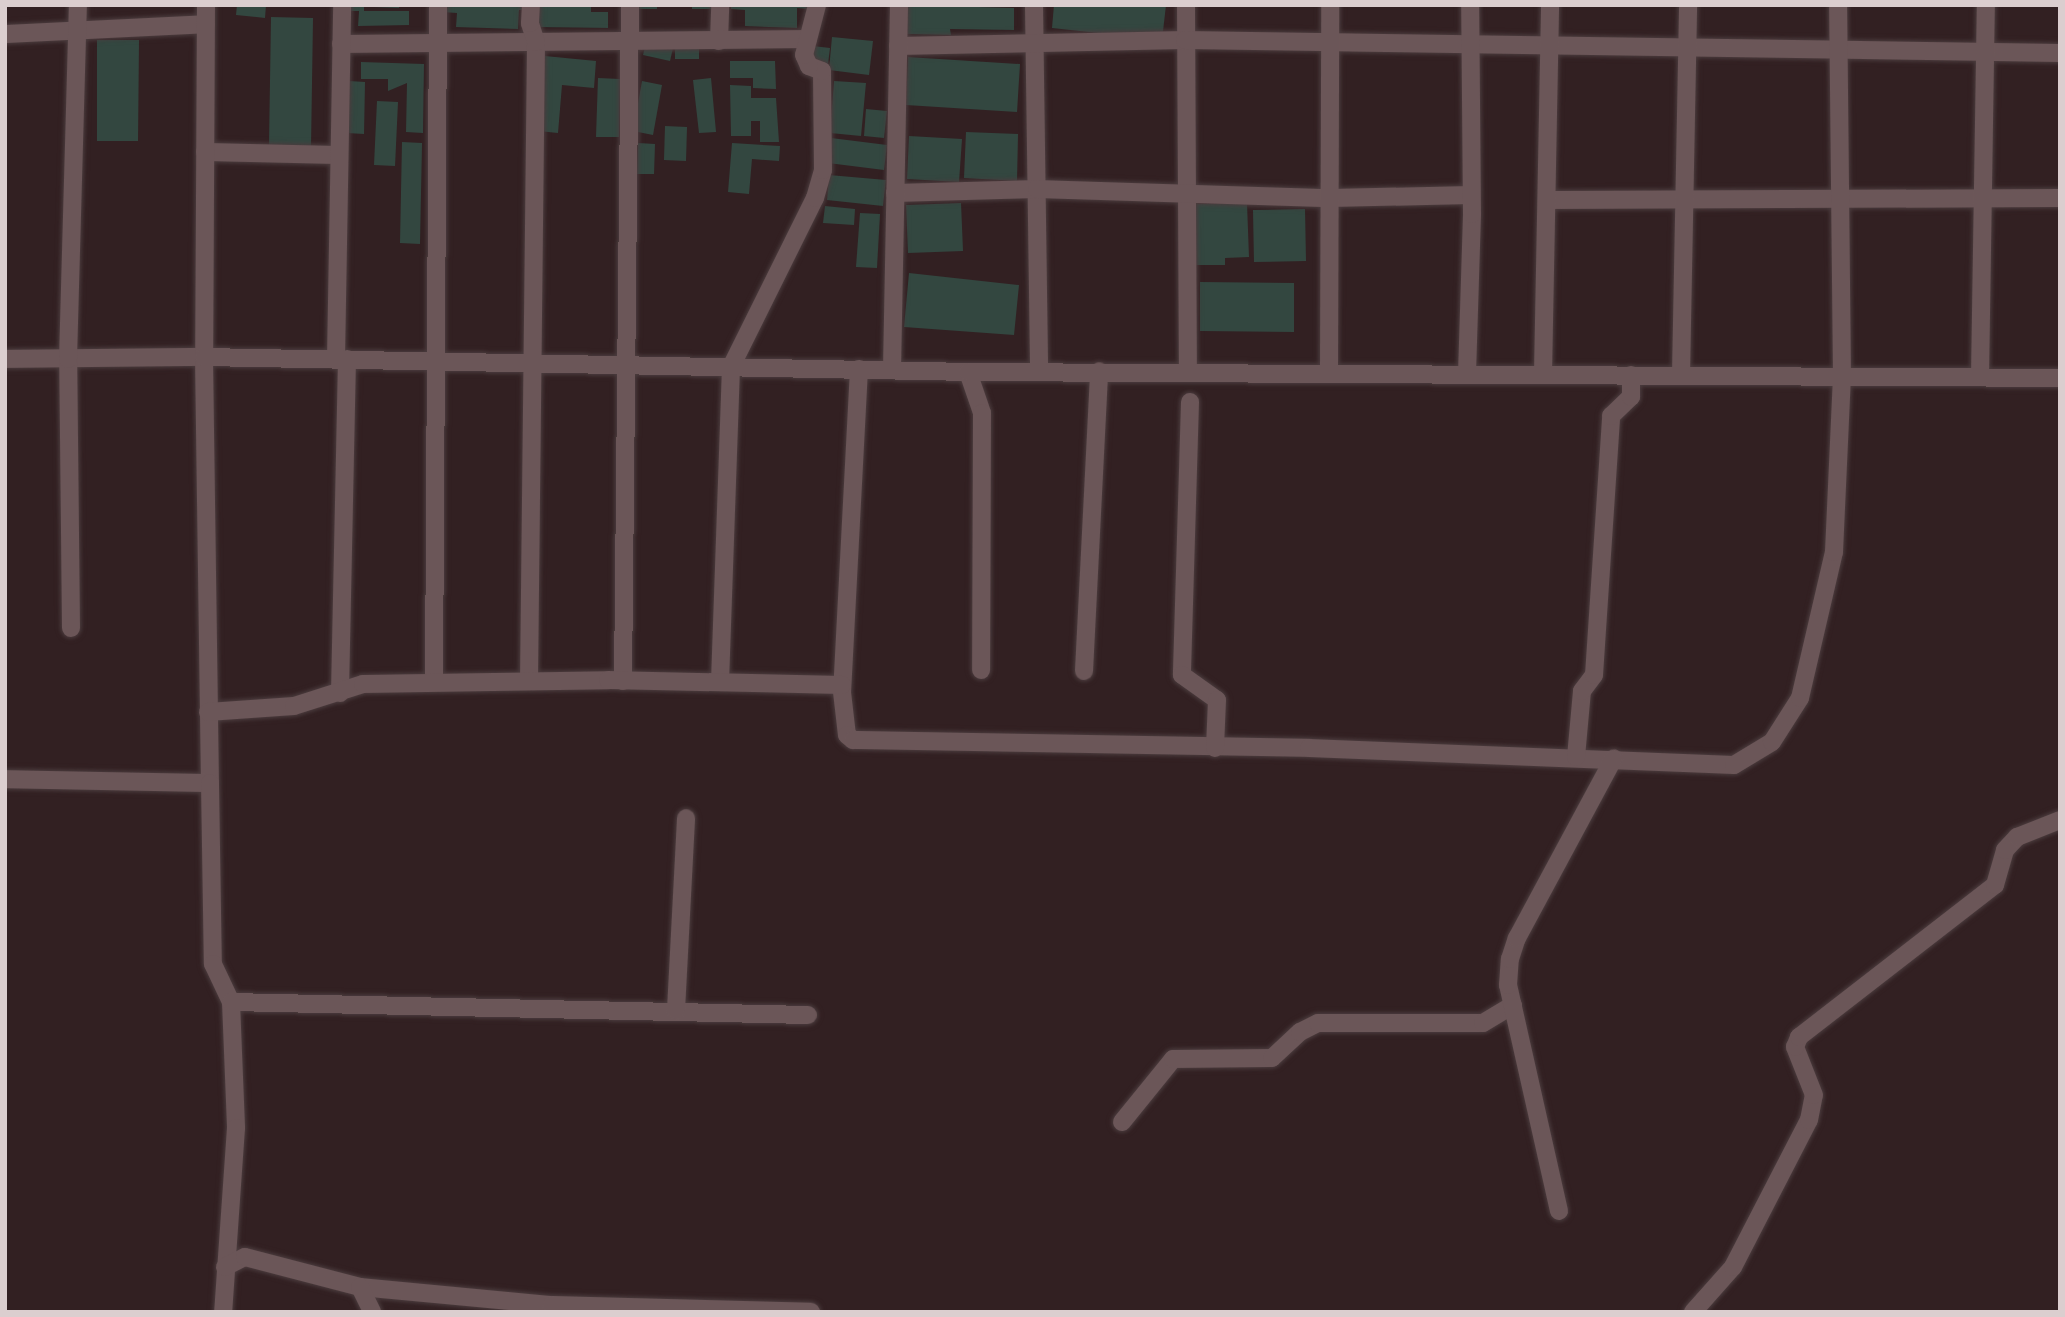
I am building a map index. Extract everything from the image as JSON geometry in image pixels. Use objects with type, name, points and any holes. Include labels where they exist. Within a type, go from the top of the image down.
[{"type":"street","points":[[71,628],[68,359],[78,5]]},
{"type":"street","points":[[206,5],[204,357],[213,964],[230,1002],[236,1128],[223,1312]]},
{"type":"street","points":[[340,694],[339,155],[342,5]]},
{"type":"street","points":[[434,682],[439,361],[438,5]]},
{"type":"street","points":[[529,681],[536,42],[530,23],[531,5]]},
{"type":"street","points":[[624,681],[629,365],[630,5]]},
{"type":"street","points":[[719,41],[720,5]]},
{"type":"street","points":[[720,682],[731,367],[815,198],[823,170],[822,71],[809,66],[804,55],[817,5]]},
{"type":"street","points":[[892,370],[899,5]]},
{"type":"street","points":[[1034,5],[1039,371]]},
{"type":"street","points":[[1186,5],[1188,370]]},
{"type":"street","points":[[1329,373],[1330,5]]},
{"type":"street","points":[[1467,374],[1471,194],[1470,5]]},
{"type":"street","points":[[1543,374],[1550,5]]},
{"type":"street","points":[[1681,375],[1688,5]]},
{"type":"street","points":[[859,369],[842,685],[847,735],[852,740],[1614,758],[1734,765],[1772,742],[1800,698],[1834,552],[1842,376],[1838,5]]},
{"type":"street","points":[[1980,377],[1986,199],[1986,5]]},
{"type":"street","points":[[5,34],[206,24]]},
{"type":"street","points":[[341,44],[630,44],[808,39]]},
{"type":"street","points":[[898,46],[1185,40],[1550,48],[1689,47],[2060,53]]},
{"type":"street","points":[[205,152],[339,155]]},
{"type":"street","points":[[895,193],[1037,189],[1330,198],[1471,194]]},
{"type":"street","points":[[1547,200],[2060,198]]},
{"type":"street","points":[[7,363],[68,359],[204,357],[968,372],[1188,370],[2060,378]]},
{"type":"street","points":[[1084,671],[1099,371]]},
{"type":"street","points":[[968,372],[982,414],[981,670]]},
{"type":"street","points":[[1576,757],[1582,691],[1594,675],[1611,416],[1631,397],[1631,375]]},
{"type":"street","points":[[1190,402],[1182,675],[1217,700],[1215,748]]},
{"type":"street","points":[[208,712],[294,706],[340,694],[363,684],[624,681],[842,685]]},
{"type":"street","points":[[1559,1211],[1508,985],[1517,938],[1614,758]]},
{"type":"street","points":[[5,779],[210,783]]},
{"type":"street","points":[[676,1010],[686,818]]},
{"type":"street","points":[[1693,1312],[1733,1267],[1809,1120],[1814,1095],[1795,1047],[1799,1037],[1995,885],[2005,850],[2017,836],[2060,820]]},
{"type":"street","points":[[230,1002],[808,1015]]},
{"type":"street","points":[[1122,1122],[1173,1059],[1272,1058],[1300,1032],[1318,1023],[1483,1023],[1513,1005]]},
{"type":"street","points":[[225,1267],[245,1257],[360,1287],[552,1309],[811,1312]]},
{"type":"street","points":[[360,1287],[372,1312]]},
{"type":"building","points":[[237,5],[266,5],[265,18],[236,15]]},
{"type":"building","points":[[347,5],[364,5],[364,11],[409,11],[409,25],[358,26],[359,11],[347,11]]},
{"type":"building","points":[[399,5],[399,8],[374,7]]},
{"type":"building","points":[[442,5],[525,5],[525,10],[519,10],[518,29],[456,27],[457,13],[442,12]]},
{"type":"building","points":[[537,5],[591,5],[591,12],[608,12],[608,28],[537,27]]},
{"type":"building","points":[[636,5],[657,5],[657,9],[636,9]]},
{"type":"building","points":[[692,5],[714,5],[714,9],[692,9]]},
{"type":"building","points":[[731,5],[810,5],[809,9],[797,8],[797,28],[745,26],[745,10],[731,9]]},
{"type":"building","points":[[907,5],[1014,8],[1014,30],[950,29],[951,35],[907,34]]},
{"type":"building","points":[[1054,5],[1166,5],[1162,40],[1052,28]]},
{"type":"building","points":[[271,17],[313,18],[311,146],[269,145]]},
{"type":"building","points":[[832,37],[873,41],[869,75],[829,70]]},
{"type":"building","points":[[647,38],[674,44],[670,61],[643,55]]},
{"type":"building","points":[[97,40],[139,40],[138,141],[97,141]]},
{"type":"building","points":[[675,42],[699,42],[699,59],[675,59]]},
{"type":"building","points":[[813,46],[830,48],[827,72],[810,70]]},
{"type":"building","points":[[545,56],[596,61],[594,88],[562,85],[558,133],[538,131]]},
{"type":"building","points":[[908,57],[1020,64],[1017,112],[906,105]]},
{"type":"building","points":[[730,61],[775,61],[776,89],[753,88],[753,78],[730,78]]},
{"type":"building","points":[[361,62],[424,64],[423,133],[406,132],[407,83],[388,91],[388,79],[361,79]]},
{"type":"building","points":[[598,78],[620,79],[619,137],[596,137]]},
{"type":"building","points":[[711,78],[716,132],[699,133],[693,80]]},
{"type":"building","points":[[349,81],[365,82],[364,134],[347,133]]},
{"type":"building","points":[[642,81],[662,85],[653,135],[633,131]]},
{"type":"building","points":[[834,81],[866,83],[861,136],[830,133]]},
{"type":"building","points":[[730,85],[751,86],[751,98],[776,98],[779,142],[760,142],[760,121],[751,121],[751,136],[731,136]]},
{"type":"building","points":[[377,101],[398,102],[395,166],[374,165]]},
{"type":"building","points":[[866,109],[887,111],[884,138],[864,136]]},
{"type":"building","points":[[665,126],[687,127],[686,161],[664,160]]},
{"type":"building","points":[[966,132],[1018,134],[1017,181],[964,178]]},
{"type":"building","points":[[909,136],[962,139],[959,182],[907,179]]},
{"type":"building","points":[[831,138],[887,145],[884,170],[828,163]]},
{"type":"building","points":[[402,142],[422,143],[420,244],[400,243]]},
{"type":"building","points":[[638,143],[655,144],[654,174],[637,174]]},
{"type":"building","points":[[732,143],[780,146],[779,161],[752,159],[749,194],[728,192]]},
{"type":"building","points":[[829,175],[886,180],[883,206],[827,200]]},
{"type":"building","points":[[961,203],[963,251],[908,253],[906,205]]},
{"type":"building","points":[[1247,203],[1249,257],[1225,258],[1225,265],[1196,265],[1194,204]]},
{"type":"building","points":[[825,206],[855,209],[854,225],[823,223]]},
{"type":"building","points":[[1305,209],[1306,261],[1254,262],[1253,210]]},
{"type":"building","points":[[860,213],[880,214],[877,268],[856,267]]},
{"type":"building","points":[[909,273],[1019,285],[1014,335],[904,327]]},
{"type":"building","points":[[1200,282],[1294,283],[1294,332],[1200,331]]}]
